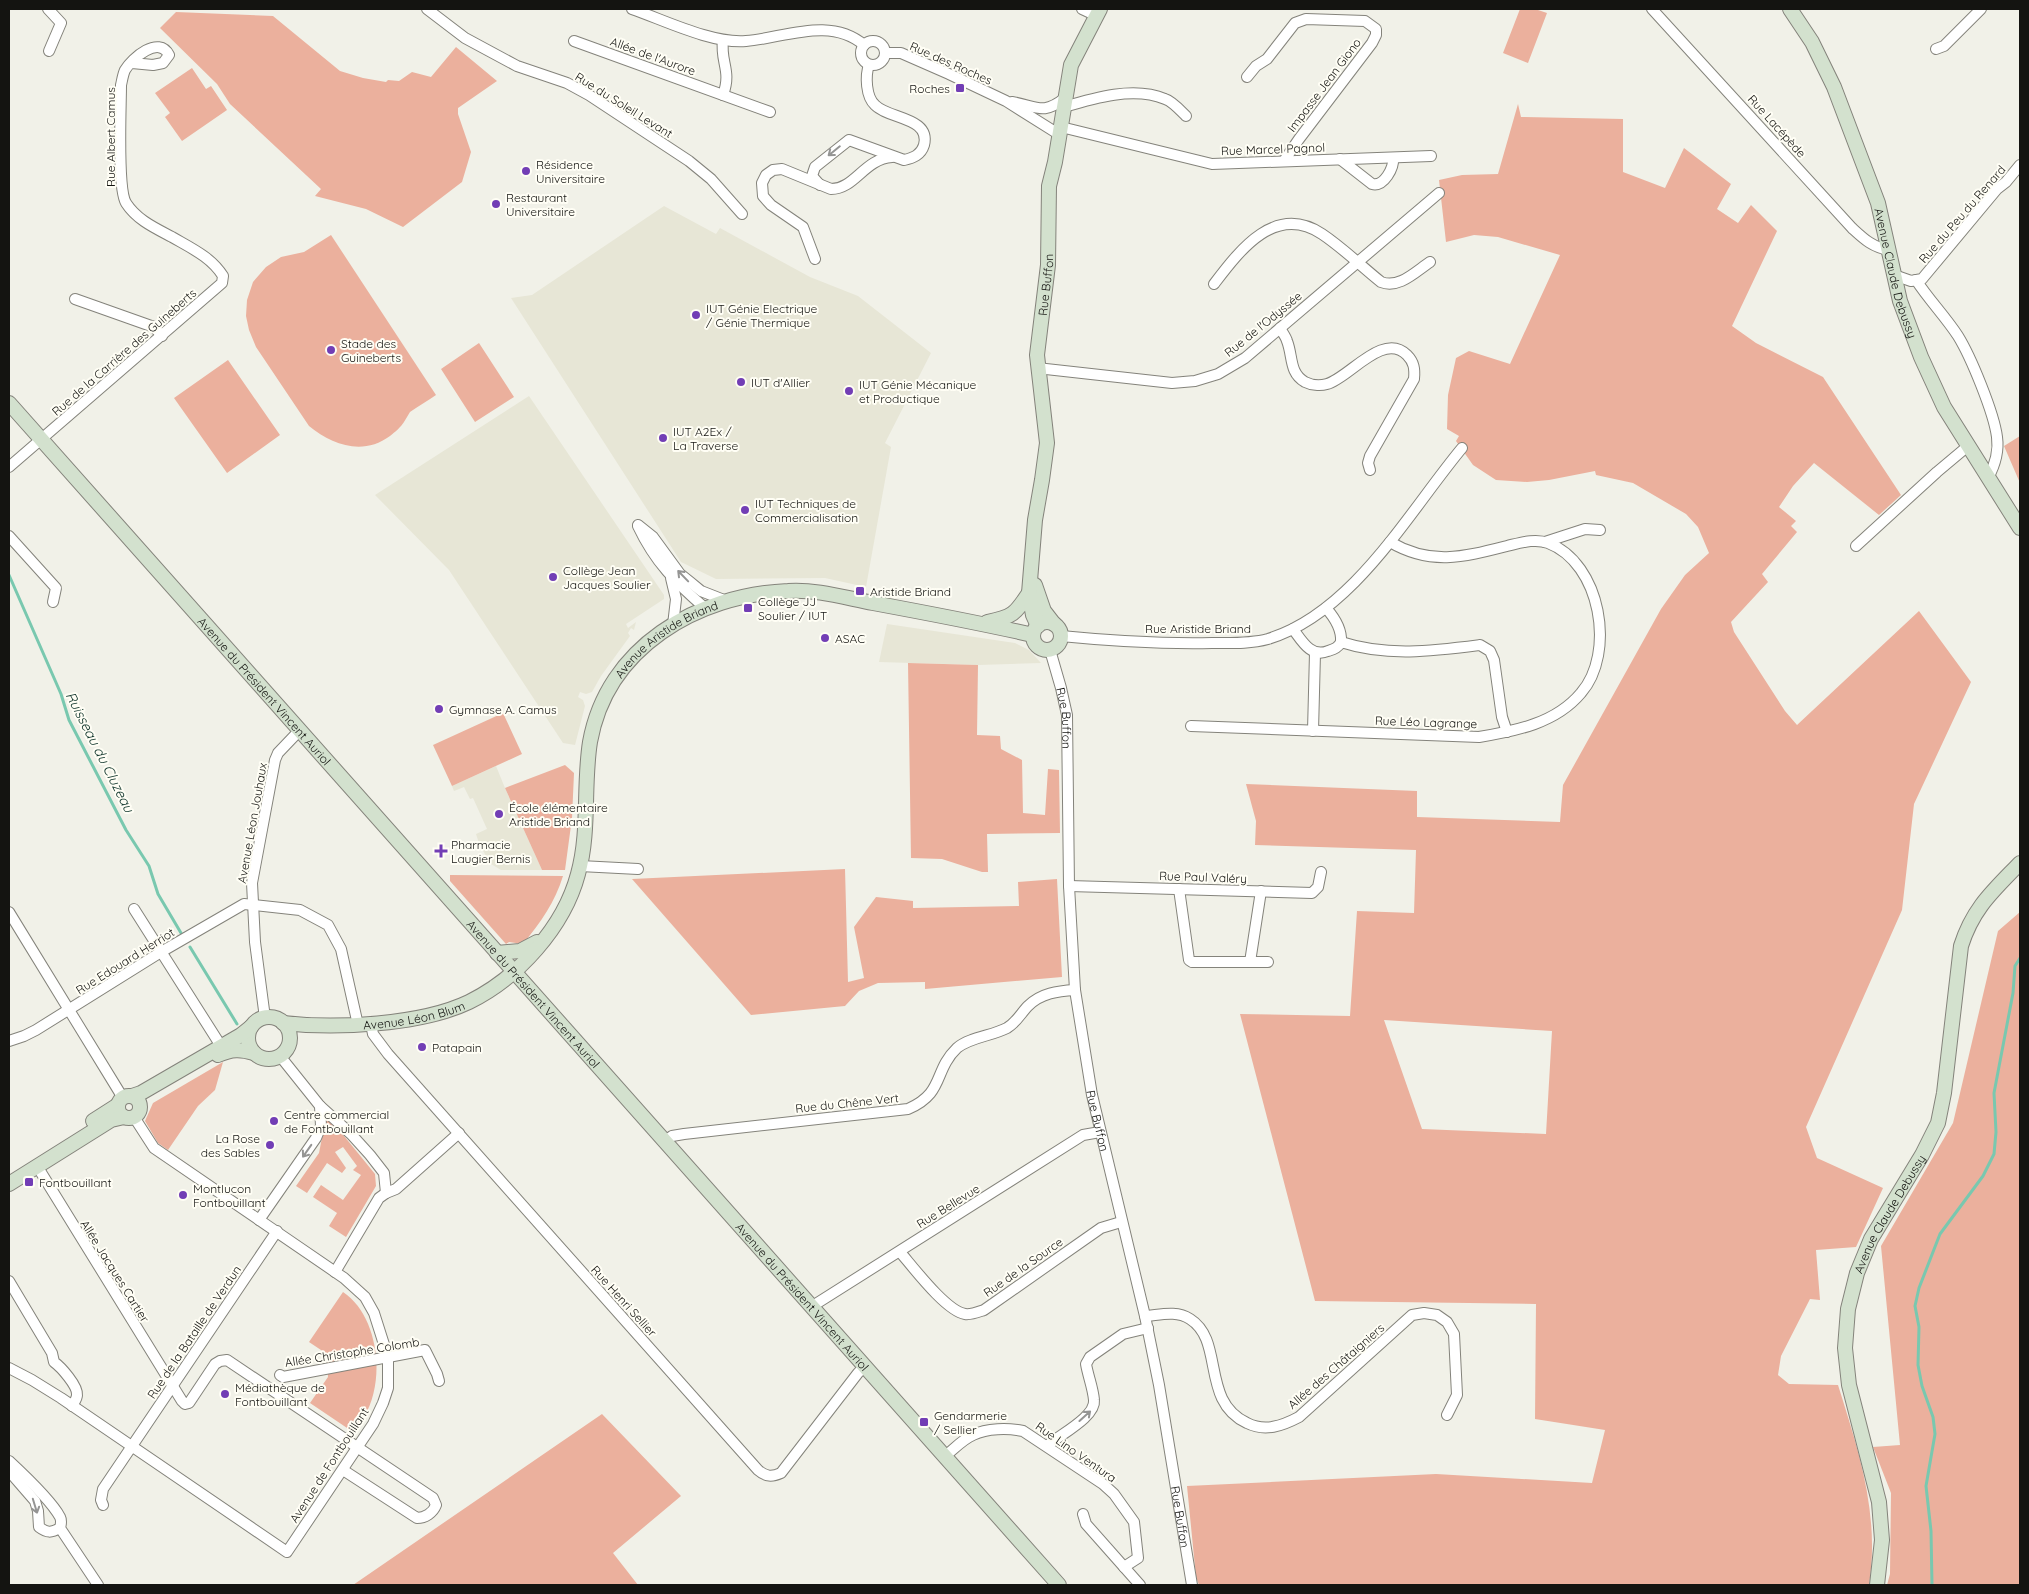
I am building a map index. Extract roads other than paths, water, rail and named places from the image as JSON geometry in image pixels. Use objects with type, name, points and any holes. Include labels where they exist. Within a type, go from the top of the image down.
[{"type":"main road","name":"Avenue Claude Debussy","points":[[1790,9],[1812,42],[1834,87],[1878,203],[1900,302],[1921,357],[1944,407],[2020,528]]},
{"type":"main road","name":"Rue Buffon","points":[[1035,630],[1029,593],[1035,520],[1047,443],[1037,355],[1048,265],[1048,186],[1060,131],[1071,65],[1098,12]]},
{"type":"main road","name":"Avenue du Président Vincent Auriol","points":[[9,403],[1059,1585]]},
{"type":"main road","name":"Rue Buffon","points":[[1031,567],[1036,592],[1044,611],[1057,630]]},
{"type":"main road","name":"Avenue Aristide Briand","points":[[514,971],[539,947],[552,928],[569,899],[580,866],[584,846],[590,745],[594,725],[601,706],[617,676],[630,660],[641,648],[673,625],[724,600],[790,590],[818,592],[982,623],[1035,630]]},
{"type":"main road","points":[[982,623],[1002,619],[1017,611],[1029,593]]},
{"type":"main road","points":[[1046,622],[1057,630],[1056,646],[1050,650],[1038,646],[1035,630],[1046,622]]},
{"type":"main road","name":"Avenue Claude Debussy","points":[[1877,1585],[1882,1540],[1879,1502],[1849,1385],[1845,1348],[1848,1309],[1856,1273],[1871,1239],[1922,1155],[1938,1123],[1944,1093],[1960,946],[1966,928],[1984,900],[2020,863]]},
{"type":"main road","points":[[497,952],[520,951],[528,948],[552,928]]},
{"type":"main road","name":"Avenue Léon Blum","points":[[265,1018],[278,1019],[283,1023],[305,1026],[399,1021],[435,1013],[468,1002],[514,971]]},
{"type":"main road","points":[[9,1184],[111,1120],[129,1107],[141,1093],[242,1035],[255,1022],[265,1018]]},
{"type":"main road","points":[[9,1173],[154,1094],[220,1054],[240,1048],[266,1059],[280,1056],[288,1047],[290,1040],[283,1023]]},
{"type":"main road","points":[[290,1040],[305,1026]]},
{"type":"main road","points":[[251,1027],[248,1033],[248,1040],[254,1053]]},
{"type":"street","points":[[48,9],[61,23],[49,51]]},
{"type":"street","name":"Rue du Soleil Levant","points":[[427,9],[465,38],[517,66],[566,83],[589,95],[689,161],[711,179],[742,214]]},
{"type":"street","points":[[632,9],[723,40],[748,41],[819,30],[846,34],[856,38],[864,45]]},
{"type":"street","points":[[1082,9],[1098,12]]},
{"type":"street","name":"Rue Lacépède","points":[[1652,9],[1852,228],[1868,243],[1878,248],[1889,250]]},
{"type":"street","points":[[1936,49],[1944,46],[1981,9]]},
{"type":"street","name":"Impasse Jean Giono","points":[[1247,77],[1256,66],[1267,59],[1295,23],[1306,19],[1365,21],[1376,29],[1376,35],[1372,43],[1284,161]]},
{"type":"street","points":[[723,40],[723,53],[728,77],[723,95]]},
{"type":"street","name":"Allée de l'Aurore","points":[[574,41],[770,112]]},
{"type":"street","points":[[796,174],[815,167],[849,140],[904,160],[913,158],[920,153],[924,146],[925,137],[922,129],[916,124],[880,109],[874,105],[869,95],[869,65],[861,56],[864,45],[875,41],[882,45],[885,53],[880,63],[869,65]]},
{"type":"street","name":"Rue des Roches","points":[[885,53],[901,53],[916,59],[1006,101],[1060,131]]},
{"type":"street","name":"Rue Albert Camus","points":[[132,63],[125,70],[122,85],[122,193],[126,203],[134,214],[145,223],[208,258],[223,276],[222,283]]},
{"type":"street","name":"Rue des Roches","points":[[1006,101],[1040,109],[1053,108],[1065,103],[1140,94],[1166,99],[1186,116]]},
{"type":"street","name":"Rue Marcel Pagnol","points":[[1060,131],[1212,164],[1431,156]]},
{"type":"street","points":[[815,260],[803,228],[771,205],[762,191],[764,179],[774,170],[782,169],[831,189],[838,189],[875,161],[881,158],[893,157]]},
{"type":"street","points":[[1340,159],[1372,184],[1377,185],[1381,184],[1394,165],[1393,158]]},
{"type":"street","name":"Rue du Peu du Renard","points":[[1894,275],[1911,281],[1922,279],[1997,189],[2006,182],[2020,165]]},
{"type":"street","points":[[815,167],[812,176],[820,185]]},
{"type":"street","name":"Rue de l'Odyssée","points":[[1038,368],[1172,383],[1195,381],[1218,374],[1245,358],[1439,193]]},
{"type":"street","points":[[1214,284],[1238,252],[1265,231],[1291,223],[1308,227],[1320,233],[1381,282],[1389,285],[1398,283],[1430,262]]},
{"type":"street","points":[[1916,280],[1958,337],[1970,359],[1993,419],[1997,438],[1996,464],[1988,478]]},
{"type":"street","name":"Rue de la Carrière des Guineberts","points":[[9,467],[222,283]]},
{"type":"street","points":[[75,299],[154,326],[162,336]]},
{"type":"street","points":[[1280,328],[1287,340],[1293,370],[1298,378],[1307,383],[1317,385],[1329,384],[1386,348],[1395,348],[1404,352],[1411,359],[1415,370],[1414,379],[1370,456],[1368,464],[1370,470]]},
{"type":"street","points":[[1856,546],[1968,446]]},
{"type":"street","name":"Rue Aristide Briand","points":[[1057,630],[1188,644],[1244,643],[1267,639],[1294,629],[1326,608],[1364,573],[1462,448]]},
{"type":"street","points":[[705,608],[671,577],[645,541],[638,525],[653,536],[680,574],[701,591],[724,600]]},
{"type":"street","points":[[1390,542],[1418,555],[1437,558],[1464,557],[1521,542],[1535,540],[1545,542],[1584,529],[1600,530]]},
{"type":"street","points":[[9,536],[56,588],[52,602]]},
{"type":"street","name":"Rue Léo Lagrange","points":[[1191,726],[1479,737],[1536,724],[1560,712],[1580,695],[1591,681],[1597,665],[1600,630],[1595,601],[1587,580],[1578,566],[1566,555],[1545,542]]},
{"type":"street","points":[[671,577],[676,600],[673,625]]},
{"type":"street","points":[[1294,629],[1308,649],[1315,652],[1324,653],[1338,647],[1342,634],[1333,616],[1326,608]]},
{"type":"street","points":[[1341,642],[1353,646],[1397,652],[1424,652],[1480,645],[1486,647],[1494,660],[1502,717],[1507,732]]},
{"type":"street","name":"Rue Buffon","points":[[1050,650],[1061,688],[1066,715],[1069,886],[1075,990],[1092,1096],[1148,1328],[1172,1458],[1176,1494],[1192,1585]]},
{"type":"street","points":[[1313,730],[1315,652]]},
{"type":"street","name":"Avenue Léon Jouhaux","points":[[265,1018],[255,942],[252,883],[275,760],[278,753],[299,730]]},
{"type":"street","points":[[580,866],[638,869]]},
{"type":"street","name":"Rue Paul Valéry","points":[[1069,886],[1312,893],[1318,887],[1321,872]]},
{"type":"street","points":[[1178,889],[1189,960],[1192,962],[1268,962]]},
{"type":"street","points":[[1250,962],[1261,891]]},
{"type":"street","name":"Rue Edouard Herriot","points":[[9,1041],[24,1036],[69,1010],[237,907],[244,904],[254,905]]},
{"type":"street","name":"Rue Henri Sellier","points":[[254,905],[300,910],[328,925],[341,949],[365,1024],[383,1047],[764,1476],[774,1476],[781,1473],[865,1366]]},
{"type":"street","points":[[134,909],[221,1046]]},
{"type":"street","name":"Avenue de Fontbouillant","points":[[9,912],[154,1148],[277,1231],[353,1285],[365,1297],[374,1313],[388,1357],[388,1388],[383,1404],[358,1448],[286,1552],[72,1406],[32,1380],[9,1368]]},
{"type":"street","name":"Rue du Chêne Vert","points":[[665,1141],[672,1136],[684,1134],[908,1109],[920,1104],[930,1096],[949,1057],[959,1047],[1007,1028],[1039,997],[1052,992],[1075,990]]},
{"type":"street","points":[[280,1056],[320,1106],[351,1134],[384,1173],[386,1193]]},
{"type":"street","points":[[260,1220],[316,1138],[321,1126],[320,1106]]},
{"type":"street","name":"Rue Bellevue","points":[[811,1307],[1083,1135],[1100,1132]]},
{"type":"street","points":[[335,1272],[379,1198],[396,1189],[459,1133]]},
{"type":"street","name":"Allée Jacques Cartier","points":[[37,1166],[172,1387],[185,1404],[189,1403],[215,1364],[227,1360],[358,1448]]},
{"type":"street","name":"Rue de la Source","points":[[900,1252],[947,1305],[965,1314],[973,1314],[984,1310],[1100,1228],[1121,1222]]},
{"type":"street","name":"Rue de la Bataille de Verdun","points":[[103,1505],[101,1500],[103,1489],[277,1231]]},
{"type":"street","points":[[9,1281],[52,1353],[54,1362],[62,1368],[78,1392],[72,1406]]},
{"type":"street","name":"Allée des Châtaigniers","points":[[1145,1316],[1171,1313],[1183,1315],[1200,1328],[1207,1342],[1220,1397],[1237,1418],[1251,1425],[1266,1428],[1286,1424],[1299,1417],[1412,1315],[1424,1312],[1437,1315],[1447,1322],[1454,1334],[1457,1395],[1447,1415]]},
{"type":"street","points":[[1047,1446],[1087,1416],[1093,1408],[1094,1400],[1086,1364],[1090,1357],[1123,1334],[1148,1328]]},
{"type":"street","name":"Allée Christophe Colomb","points":[[280,1375],[283,1377],[425,1350],[439,1381]]},
{"type":"street","name":"Rue Lino Ventura","points":[[945,1456],[971,1435],[984,1431],[1012,1428],[1023,1431],[1047,1446],[1104,1484],[1114,1494],[1134,1522],[1138,1558],[1124,1568]]},
{"type":"street","points":[[343,1470],[416,1518],[421,1518],[435,1509],[436,1505],[433,1498],[358,1448]]},
{"type":"street","points":[[9,1461],[40,1493],[60,1518],[62,1524],[60,1528],[47,1532],[39,1527],[35,1501],[9,1471]]},
{"type":"street","points":[[1083,1514],[1086,1524],[1140,1585]]},
{"type":"street","points":[[60,1528],[98,1585]]},
{"type":"waterway","name":"Ruisseau du Cluzeau","points":[[9,575],[61,694],[69,720],[126,830],[149,866],[158,894],[181,933]]},
{"type":"waterway","name":"Ruisseau du Cluzeau","points":[[190,947],[237,1024]]},
{"type":"waterway","points":[[1932,1585],[1931,1531],[1926,1486],[1935,1434],[1933,1417],[1922,1386],[1918,1365],[1919,1327],[1915,1306],[1919,1288],[1940,1234],[1983,1176],[1994,1154],[1996,1132],[1994,1093],[2013,993],[2015,966],[2020,958]]},
{"type":"place","name":"Roches","points":[[960,88]]},
{"type":"place","name":"Résidence Universitaire","points":[[526,171]]},
{"type":"place","name":"Restaurant Universitaire","points":[[496,204]]},
{"type":"place","name":"IUT Génie Electrique / Génie Thermique","points":[[696,315]]},
{"type":"place","name":"Stade des Guineberts","points":[[331,350]]},
{"type":"place","name":"IUT d'Allier","points":[[741,382]]},
{"type":"place","name":"IUT Génie Mécanique et Productique","points":[[849,391]]},
{"type":"place","name":"IUT A2Ex / La Traverse","points":[[663,438]]},
{"type":"place","name":"IUT Techniques de Commercialisation","points":[[745,510]]},
{"type":"place","name":"Collège Jean Jacques Soulier","points":[[553,577]]},
{"type":"place","name":"Aristide Briand","points":[[860,591]]},
{"type":"place","name":"Collège JJ Soulier / IUT","points":[[748,608]]},
{"type":"place","name":"ASAC","points":[[825,638]]},
{"type":"place","name":"Gymnase A. Camus","points":[[439,709]]},
{"type":"place","name":"École élémentaire Aristide Briand","points":[[499,814]]},
{"type":"place","name":"Pharmacie Laugier Bernis","points":[[441,851]]},
{"type":"place","name":"Patapain","points":[[422,1047]]},
{"type":"place","name":"Centre commercial de Fontbouillant","points":[[274,1121]]},
{"type":"place","name":"La Rose des Sables","points":[[270,1145]]},
{"type":"place","name":"Fontbouillant","points":[[29,1182]]},
{"type":"place","name":"Montlucon Fontbouillant","points":[[183,1195]]},
{"type":"place","name":"Médiathèque de Fontbouillant","points":[[225,1394]]},
{"type":"place","name":"Gendarmerie / Sellier","points":[[924,1422]]}]
